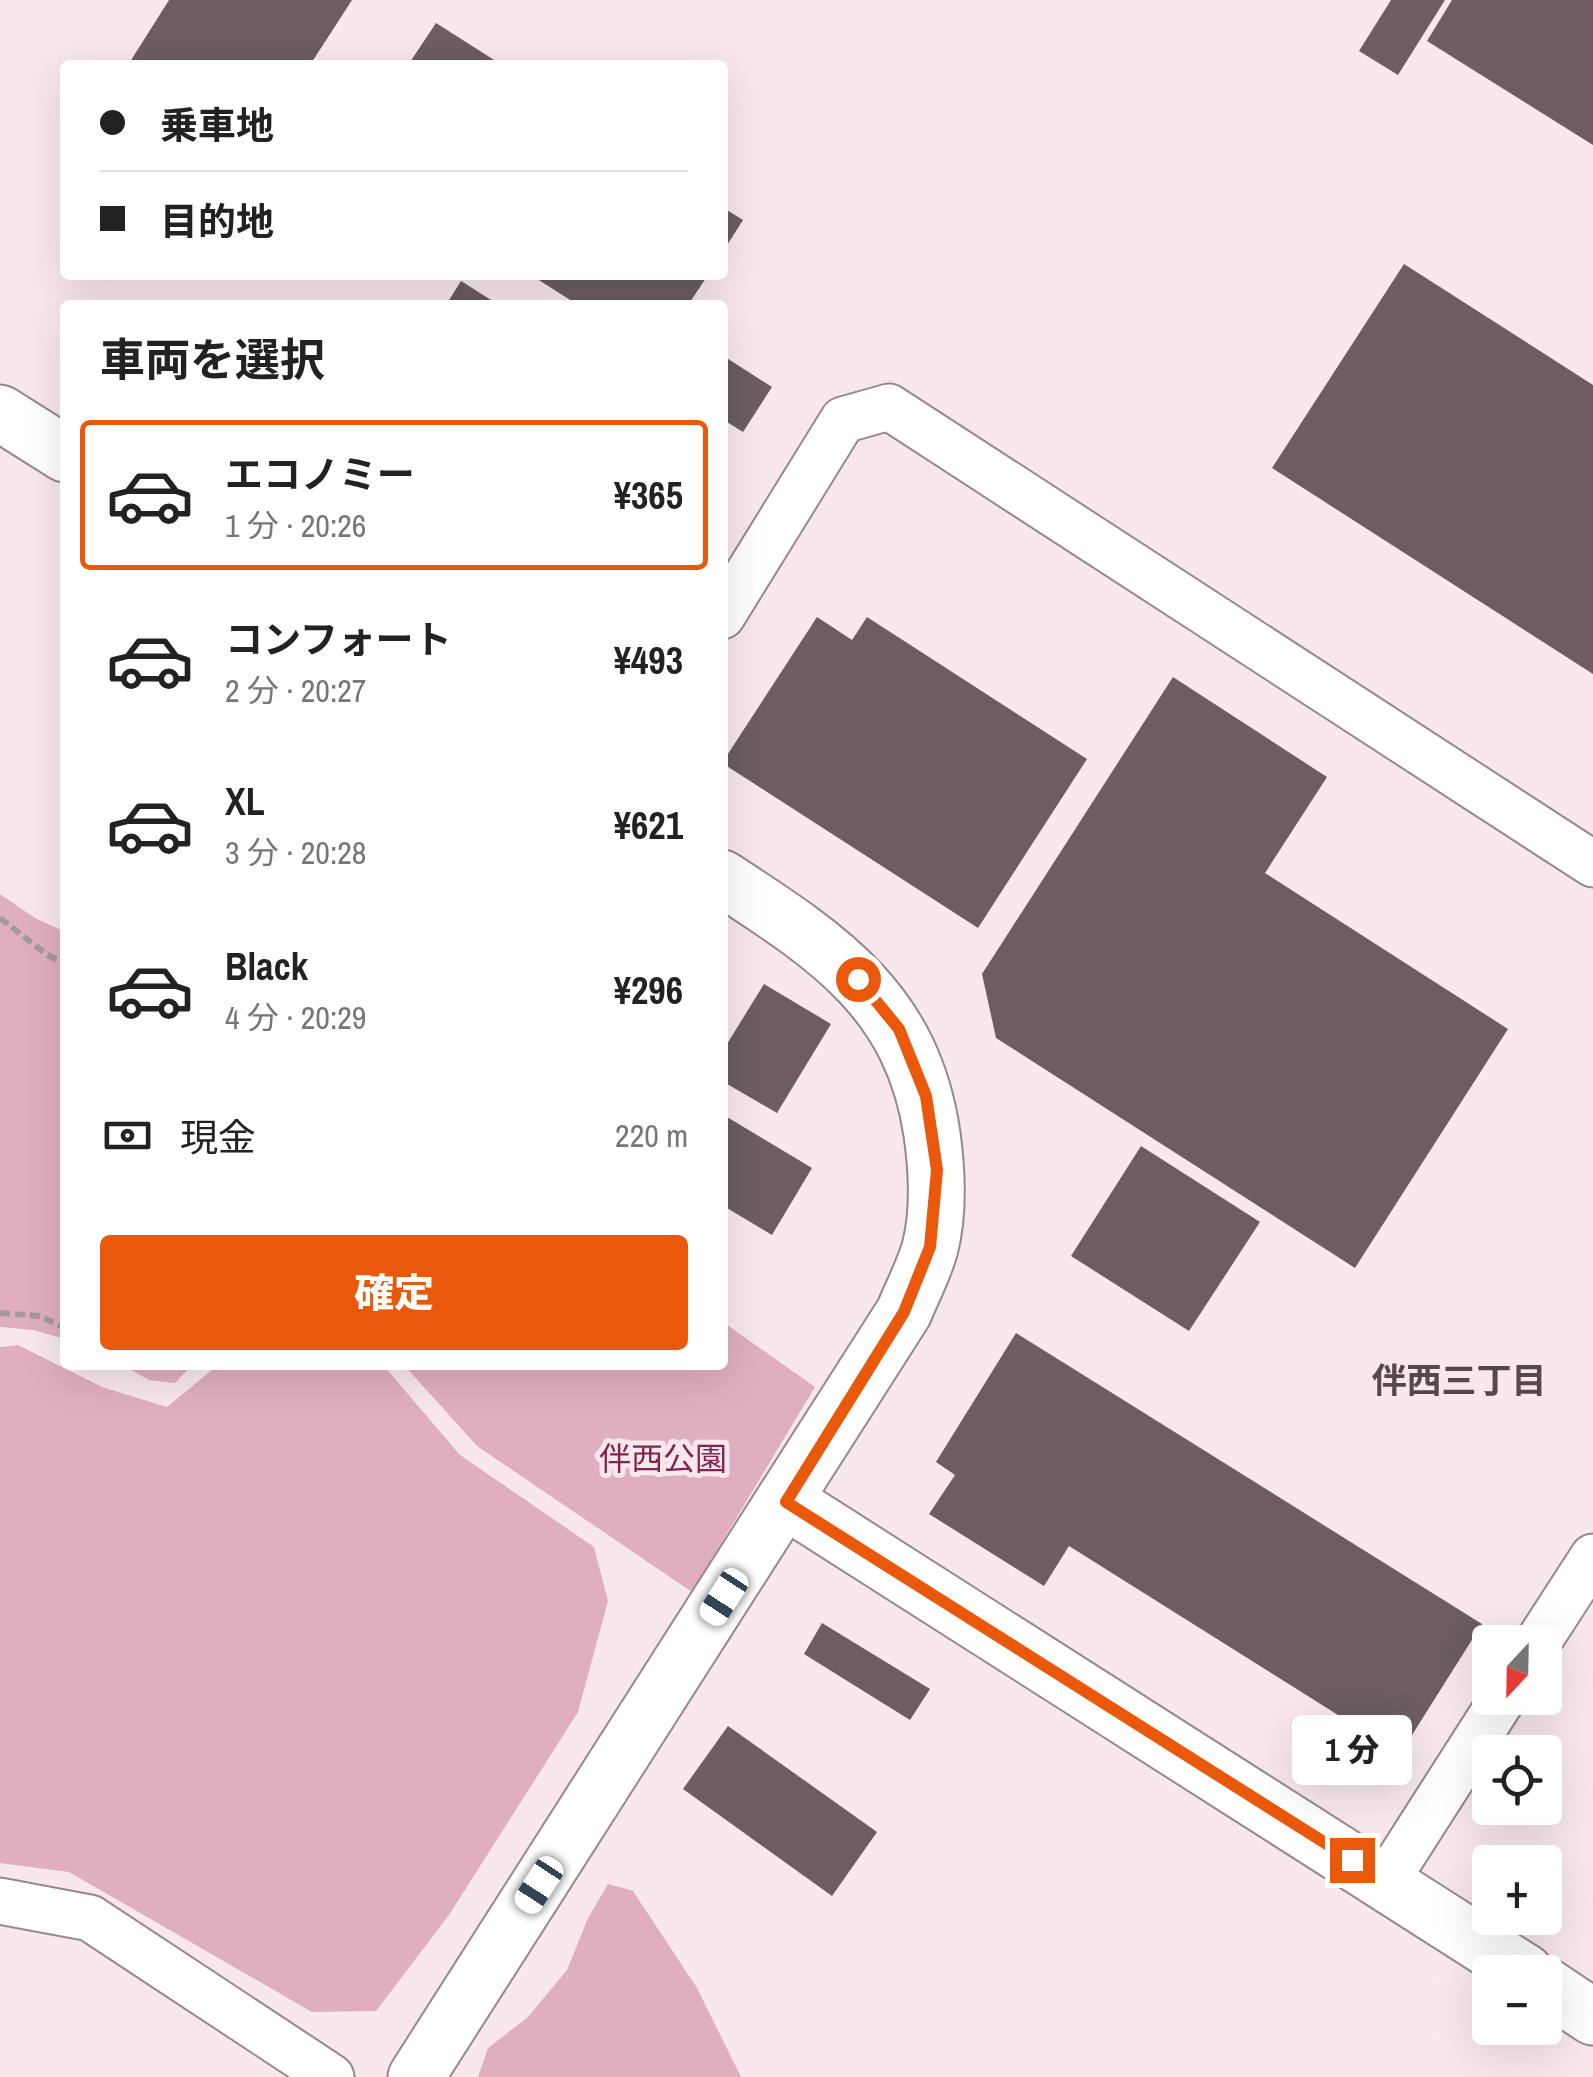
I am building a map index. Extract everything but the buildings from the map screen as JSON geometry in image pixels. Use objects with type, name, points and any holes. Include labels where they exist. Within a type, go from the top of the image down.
[{"type":"street","points":[[728,606],[843,420],[889,407],[1593,864]]},
{"type":"street","points":[[0,413],[60,451]]},
{"type":"street","points":[[416,2077],[904,1312],[930,1247],[937,1170],[926,1096],[899,1029],[858,979],[799,928],[728,882]]},
{"type":"street","points":[[786,1502],[1500,1955]]},
{"type":"street","points":[[1549,1625],[1593,1557]]},
{"type":"street","points":[[1386,1881],[1492,1715]]},
{"type":"street","points":[[0,1901],[90,1918],[331,2077]]},
{"type":"street","points":[[1562,1996],[1593,2017]]},
{"type":"path","points":[[0,918],[60,961]]},
{"type":"path","points":[[0,1313],[40,1316],[60,1326]]},
{"type":"green space","points":[[0,894],[60,930],[60,1338],[0,1327]]},
{"type":"green space","name":"伴西公園","points":[[728,1326],[815,1387],[692,1592],[477,1446],[409,1370],[728,1370]]},
{"type":"green space","points":[[18,1345],[60,1366],[60,1370],[167,1407],[212,1370],[387,1370],[460,1455],[594,1547],[608,1601],[578,1712],[449,1915],[376,2011],[312,2012],[69,1872],[0,1863],[0,1347]]},
{"type":"green space","points":[[131,1370],[187,1370],[175,1383],[149,1380]]},
{"type":"green space","points":[[608,1884],[633,1891],[697,1988],[741,2077],[478,2077],[488,2048],[527,2018],[567,1970],[588,1918]]},
{"type":"district","name":"伴西三丁目","points":[[1459,1381]]},
{"type":"route","points":[[858,979],[899,1029],[926,1096],[937,1170],[930,1247],[904,1312],[786,1502],[1352,1860]]}]
